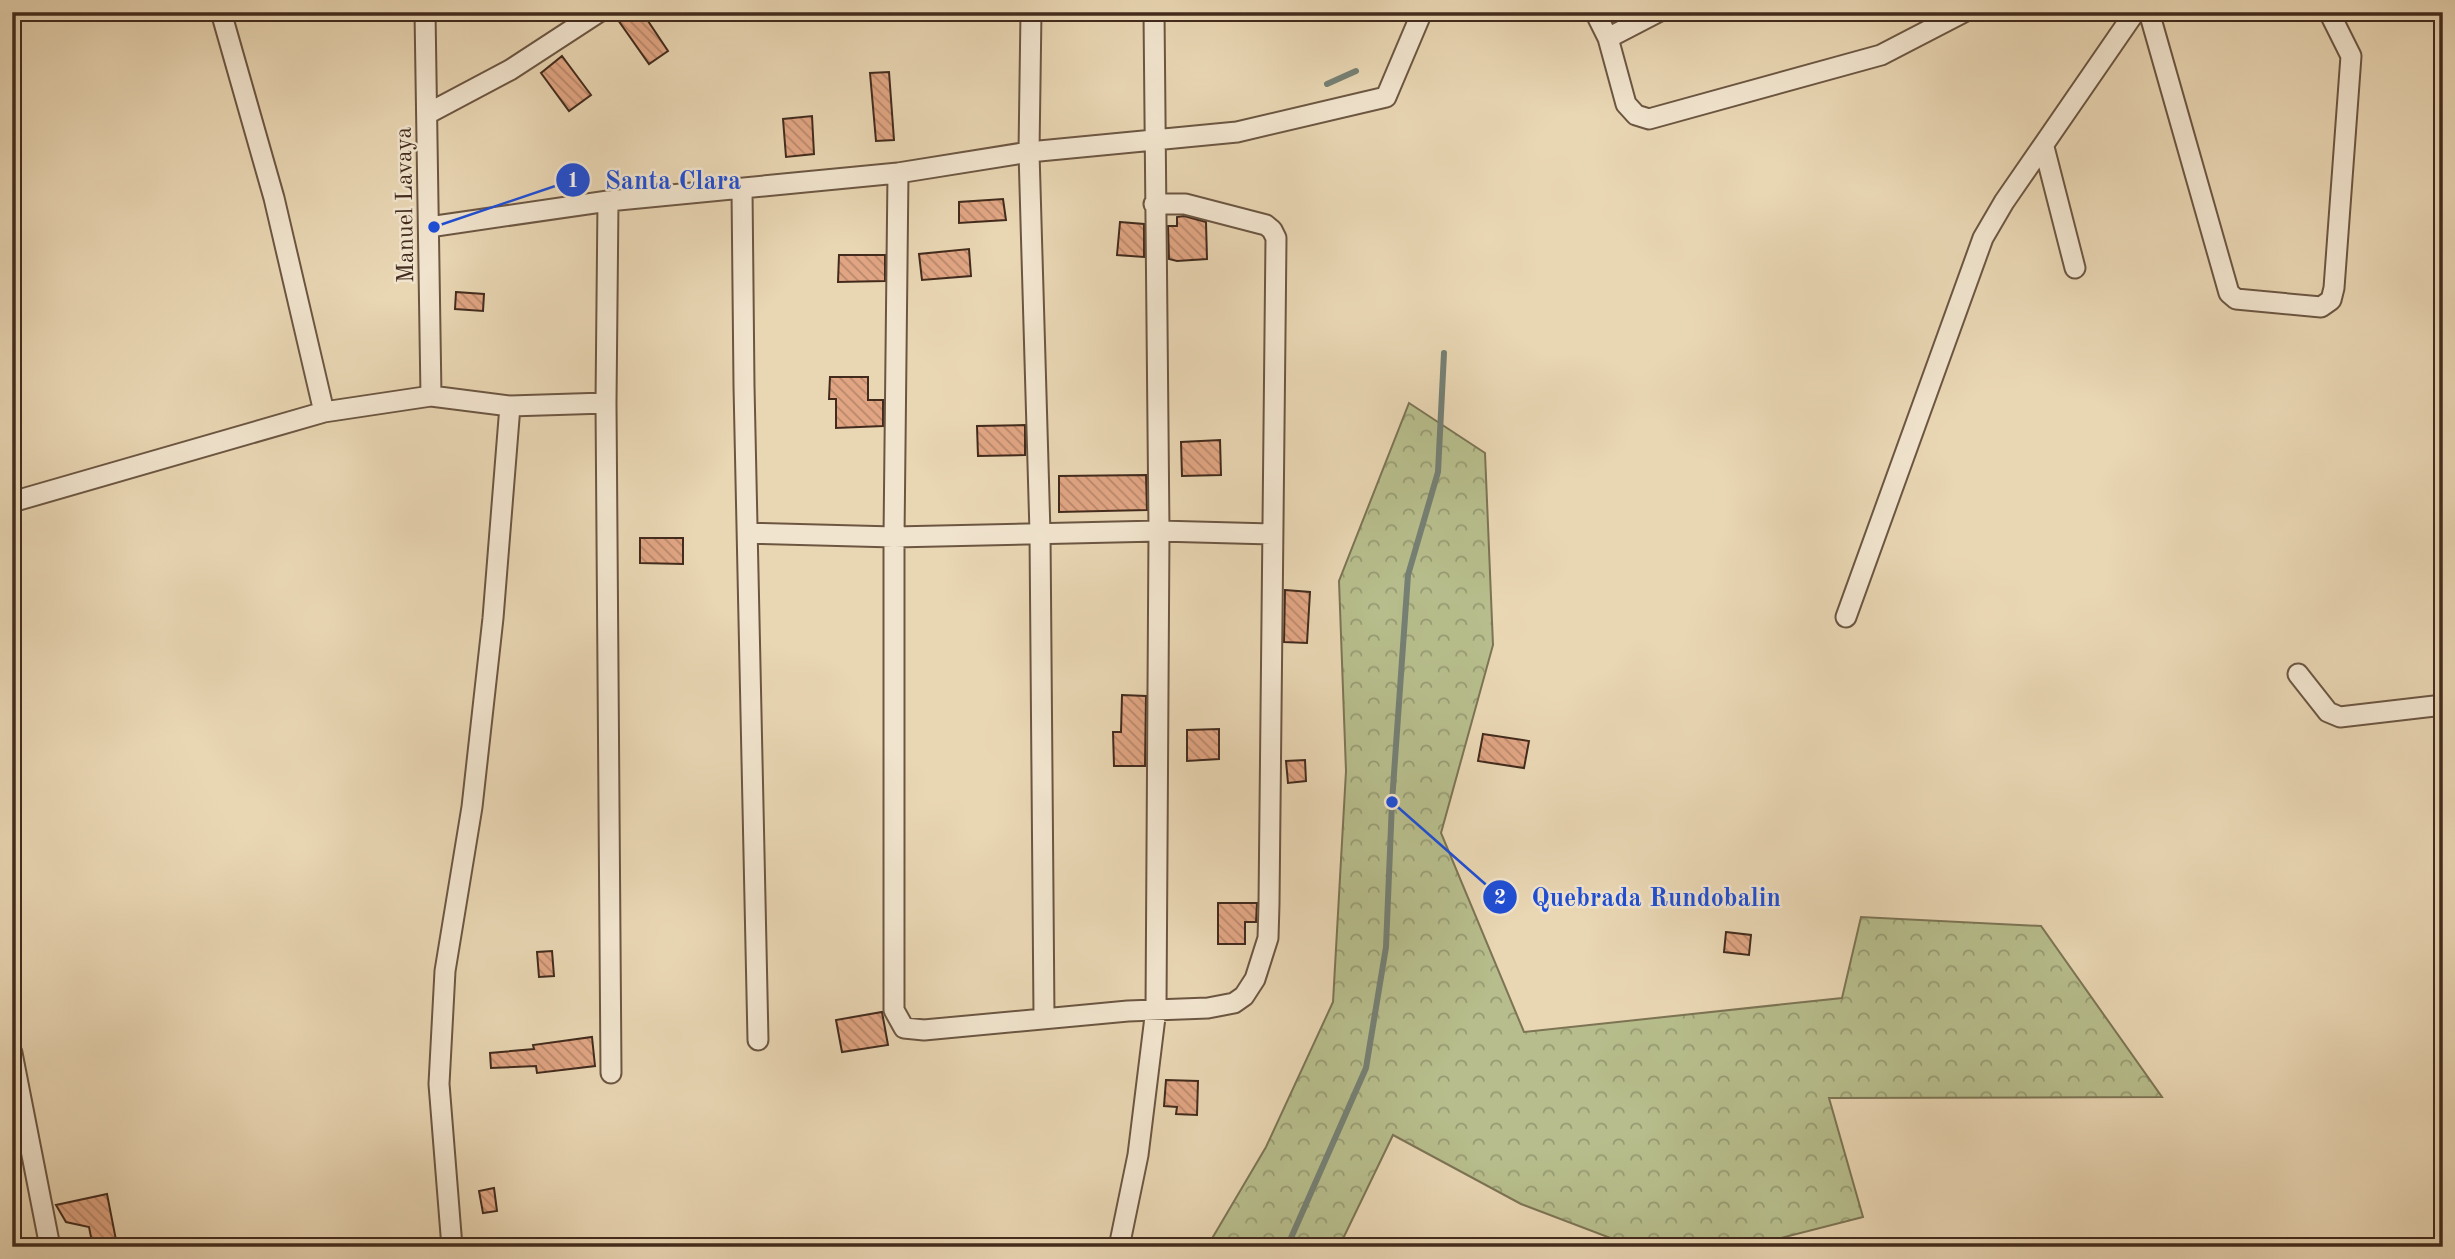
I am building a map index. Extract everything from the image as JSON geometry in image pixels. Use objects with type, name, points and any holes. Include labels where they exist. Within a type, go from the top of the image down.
[{"type":"street","points":[[221,12],[274,198],[324,412]]},
{"type":"street","name":"Manuel Lavaya","points":[[425,12],[431,396]]},
{"type":"street","points":[[427,114],[510,70],[599,12]]},
{"type":"street","points":[[1031,12],[1029,152],[1040,533],[1044,1017]]},
{"type":"street","points":[[1119,1247],[1138,1155],[1156,1009],[1159,531],[1154,12]]},
{"type":"street","points":[[429,227],[608,201],[898,173],[1029,152],[1237,132],[1386,97],[1422,12]]},
{"type":"street","points":[[1595,12],[1608,38],[1626,104],[1636,115],[1648,120],[1881,55],[1964,12]]},
{"type":"street","points":[[1608,38],[1658,12]]},
{"type":"street","points":[[1846,617],[1983,237],[2004,202],[2135,12]]},
{"type":"street","points":[[2149,12],[2229,293],[2236,299],[2321,307],[2331,300],[2334,288],[2351,56],[2329,12]]},
{"type":"street","points":[[2044,146],[2076,268]]},
{"type":"street","points":[[898,173],[894,537],[894,1010],[904,1028],[925,1030],[1044,1017],[1208,1008],[1234,1003],[1244,996],[1255,979],[1268,938],[1272,796],[1276,238],[1266,225],[1185,204],[1154,204]]},
{"type":"street","points":[[742,188],[758,1040]]},
{"type":"street","points":[[608,201],[606,403],[611,1073]]},
{"type":"street","points":[[12,502],[324,412],[431,396],[510,406],[606,403]]},
{"type":"street","points":[[452,1247],[439,1083],[444,971],[472,807],[510,406]]},
{"type":"street","points":[[748,533],[894,537],[1159,531],[1272,534]]},
{"type":"street","points":[[2298,674],[2328,712],[2340,717],[2443,705]]},
{"type":"street","points":[[12,1053],[50,1247]]},
{"type":"green space","points":[[1409,403],[1485,453],[1493,645],[1441,833],[1524,1032],[1842,998],[1861,917],[2041,926],[2162,1097],[1829,1098],[1863,1217],[1746,1247],[1634,1247],[1521,1204],[1393,1135],[1339,1247],[1207,1247],[1266,1147],[1333,1002],[1346,771],[1339,581]]},
{"type":"building","points":[[630,12],[642,12],[668,51],[649,64],[618,20]]},
{"type":"building","points":[[562,56],[591,95],[569,111],[541,73]]},
{"type":"building","points":[[889,72],[894,140],[876,141],[870,73]]},
{"type":"building","points":[[812,116],[814,154],[786,157],[783,119]]},
{"type":"building","points":[[1003,199],[1006,220],[959,223],[959,202]]},
{"type":"building","points":[[1184,216],[1206,222],[1207,259],[1169,259],[1168,226],[1177,226],[1177,217]]},
{"type":"building","points":[[1120,222],[1144,224],[1144,257],[1117,255]]},
{"type":"building","points":[[969,249],[971,276],[922,280],[919,254]]},
{"type":"building","points":[[839,255],[885,255],[885,281],[838,282]]},
{"type":"building","points":[[456,292],[484,294],[483,311],[455,309]]},
{"type":"building","points":[[830,377],[868,377],[868,400],[883,400],[883,426],[836,428],[836,399],[829,399]]},
{"type":"building","points":[[1025,425],[1025,455],[978,456],[977,426]]},
{"type":"building","points":[[1220,440],[1221,475],[1182,476],[1181,442]]},
{"type":"building","points":[[1146,475],[1147,510],[1059,512],[1059,476]]},
{"type":"building","points":[[640,538],[683,538],[683,564],[640,563]]},
{"type":"building","points":[[1285,590],[1310,592],[1307,643],[1284,642]]},
{"type":"building","points":[[1122,695],[1146,696],[1145,766],[1114,766],[1113,732],[1121,732]]},
{"type":"building","points":[[1219,729],[1219,759],[1187,761],[1187,730]]},
{"type":"building","points":[[1483,734],[1529,741],[1524,768],[1478,761]]},
{"type":"building","points":[[1305,760],[1306,781],[1288,783],[1286,761]]},
{"type":"building","points":[[1218,903],[1257,903],[1256,922],[1245,922],[1245,944],[1218,944]]},
{"type":"building","points":[[1726,932],[1751,935],[1749,955],[1724,952]]},
{"type":"building","points":[[552,951],[554,976],[539,977],[537,952]]},
{"type":"building","points":[[882,1012],[888,1045],[842,1052],[836,1020]]},
{"type":"building","points":[[592,1037],[595,1066],[537,1073],[536,1066],[491,1068],[490,1053],[534,1049],[533,1045]]},
{"type":"building","points":[[1166,1080],[1198,1081],[1197,1115],[1176,1114],[1177,1107],[1164,1106]]},
{"type":"building","points":[[494,1188],[497,1211],[483,1213],[479,1191]]},
{"type":"building","points":[[107,1194],[117,1245],[93,1247],[89,1227],[66,1222],[56,1205]]},
{"type":"waterway","points":[[1327,84],[1356,71]]},
{"type":"waterway","points":[[1287,1247],[1366,1068],[1386,947],[1392,802],[1408,575],[1438,472],[1444,353]]},
{"type":"place","name":"Santa Clara","points":[[434,227]]},
{"type":"place","name":"Quebrada Rundobalin","points":[[1392,802]]}]
